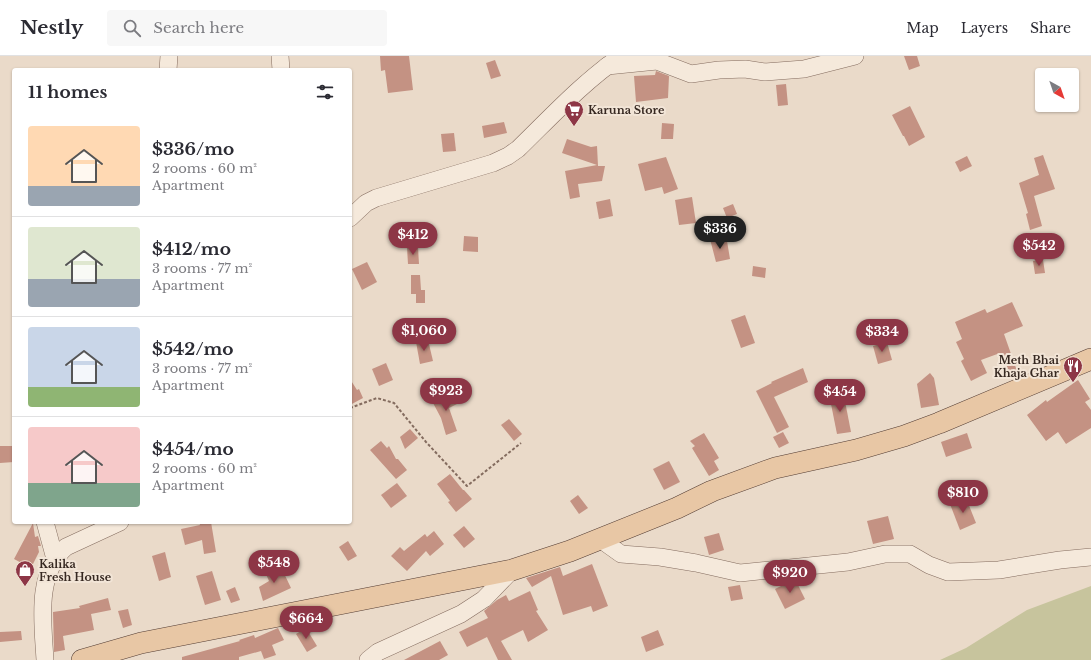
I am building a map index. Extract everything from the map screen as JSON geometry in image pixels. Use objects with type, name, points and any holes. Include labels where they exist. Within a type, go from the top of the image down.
[{"type":"main road","points":[[82,660],[141,643],[512,570],[570,552],[677,508],[712,491],[775,468],[856,450],[904,436],[939,423],[1091,359]]},
{"type":"street","points":[[168,68],[169,56]]},
{"type":"street","points":[[280,56],[281,68]]},
{"type":"street","points":[[352,216],[366,204],[376,198],[493,163],[508,156],[518,149],[575,94],[607,66],[621,56]]},
{"type":"street","points":[[607,66],[657,61],[691,74],[718,70],[745,69],[765,72],[804,68],[855,56]]},
{"type":"street","points":[[46,524],[55,559]]},
{"type":"street","points":[[45,660],[42,606],[46,581],[55,559],[66,547],[116,524]]},
{"type":"street","points":[[600,539],[621,554],[660,557],[740,573],[848,562],[885,554],[910,554],[929,565],[948,572],[999,570],[1060,560],[1091,557]]},
{"type":"street","points":[[368,660],[378,652],[461,614],[484,599],[512,570]]},
{"type":"path","points":[[352,407],[377,398],[394,403],[426,442],[466,486],[521,443]]},
{"type":"shaded area","points":[[1091,586],[1091,660],[940,660],[966,648],[1027,610]]},
{"type":"building","points":[[380,56],[409,56],[413,90],[388,93],[385,70],[381,71]]},
{"type":"building","points":[[904,56],[917,56],[920,66],[909,70]]},
{"type":"building","points":[[495,60],[501,76],[491,79],[486,63]]},
{"type":"building","points":[[656,71],[669,76],[668,98],[636,102],[634,76],[655,75]]},
{"type":"building","points":[[786,84],[788,105],[778,106],[776,85]]},
{"type":"building","points":[[910,106],[925,137],[909,146],[892,115]]},
{"type":"building","points":[[504,122],[507,133],[484,138],[482,126]]},
{"type":"building","points":[[662,123],[674,124],[673,139],[661,139]]},
{"type":"building","points":[[454,133],[456,151],[443,152],[441,134]]},
{"type":"building","points":[[567,139],[591,147],[597,146],[598,166],[605,166],[602,181],[578,184],[580,197],[570,199],[565,171],[597,165],[562,153]]},
{"type":"building","points":[[1043,155],[1055,189],[1034,196],[1042,226],[1030,230],[1026,214],[1028,213],[1019,183],[1039,175],[1034,158]]},
{"type":"building","points":[[967,156],[972,166],[960,172],[955,162]]},
{"type":"building","points":[[666,157],[678,189],[664,194],[662,187],[645,191],[638,164]]},
{"type":"building","points":[[692,197],[696,223],[679,225],[675,200]]},
{"type":"building","points":[[610,199],[613,216],[599,219],[596,202]]},
{"type":"building","points":[[733,204],[737,214],[727,218],[723,208]]},
{"type":"building","points":[[464,236],[478,237],[478,252],[463,251]]},
{"type":"building","points":[[720,237],[721,242],[727,241],[730,259],[716,262],[710,239]]},
{"type":"building","points":[[407,247],[418,247],[419,264],[408,264]]},
{"type":"building","points":[[1043,260],[1045,273],[1035,274],[1033,261]]},
{"type":"building","points":[[367,262],[377,282],[362,290],[352,269]]},
{"type":"building","points":[[753,266],[766,268],[765,278],[752,276]]},
{"type":"building","points":[[411,275],[420,275],[421,290],[425,290],[425,303],[416,303],[416,294],[411,294]]},
{"type":"building","points":[[1012,302],[1023,326],[1004,334],[1017,371],[1010,373],[1000,353],[981,360],[987,373],[971,381],[961,361],[964,359],[956,342],[962,339],[955,322],[985,309],[987,313]]},
{"type":"building","points":[[745,315],[755,343],[741,348],[731,320]]},
{"type":"building","points":[[428,340],[433,361],[420,364],[416,342]]},
{"type":"building","points":[[887,342],[892,360],[878,364],[873,346]]},
{"type":"building","points":[[386,363],[393,380],[379,386],[372,369]]},
{"type":"building","points":[[803,368],[808,382],[774,397],[789,427],[777,433],[756,391],[772,383],[771,382]]},
{"type":"building","points":[[930,373],[934,378],[939,405],[921,408],[917,384]]},
{"type":"building","points":[[1078,380],[1090,399],[1085,402],[1091,410],[1091,428],[1066,444],[1058,432],[1046,441],[1027,415],[1046,400],[1047,402]]},
{"type":"building","points":[[352,382],[357,390],[359,389],[363,398],[352,404]]},
{"type":"building","points":[[450,391],[457,404],[449,408],[457,431],[446,435],[441,418],[432,401]]},
{"type":"building","points":[[843,391],[851,432],[837,434],[829,394]]},
{"type":"building","points":[[509,419],[522,434],[514,441],[501,425]]},
{"type":"building","points":[[410,429],[418,438],[405,449],[400,437]]},
{"type":"building","points":[[783,432],[789,443],[779,448],[773,437]]},
{"type":"building","points":[[704,433],[719,458],[714,461],[719,470],[709,476],[692,448],[695,446],[690,441]]},
{"type":"building","points":[[967,433],[972,448],[946,457],[941,442]]},
{"type":"building","points":[[381,441],[387,448],[389,446],[396,459],[398,459],[407,470],[396,479],[370,450]]},
{"type":"building","points":[[0,446],[12,446],[12,462],[0,463]]},
{"type":"building","points":[[669,461],[680,482],[664,490],[653,469]]},
{"type":"building","points":[[450,474],[472,499],[456,512],[448,502],[450,501],[437,484]]},
{"type":"building","points":[[397,483],[407,496],[391,508],[381,495]]},
{"type":"building","points":[[578,495],[588,508],[579,514],[570,501]]},
{"type":"building","points":[[966,498],[976,523],[960,530],[950,504]]},
{"type":"building","points":[[888,516],[894,539],[873,544],[867,521]]},
{"type":"building","points":[[33,524],[35,537],[38,536],[41,546],[38,546],[39,552],[31,568],[14,559]]},
{"type":"building","points":[[211,524],[216,552],[204,554],[202,540],[185,545],[181,529]]},
{"type":"building","points":[[464,526],[475,539],[464,548],[453,535]]},
{"type":"building","points":[[434,531],[444,544],[430,556],[426,551],[407,571],[391,556],[400,547],[404,551],[425,534],[427,537]]},
{"type":"building","points":[[719,533],[724,550],[709,555],[704,537]]},
{"type":"building","points":[[348,541],[357,556],[348,561],[339,547]]},
{"type":"building","points":[[165,552],[171,577],[159,581],[152,556]]},
{"type":"building","points":[[592,564],[608,606],[593,612],[591,606],[563,615],[551,576],[532,587],[526,578],[560,567],[563,576]]},
{"type":"building","points":[[280,565],[291,588],[263,601],[259,587],[269,581],[265,572]]},
{"type":"building","points":[[212,571],[221,600],[205,605],[196,576]]},
{"type":"building","points":[[795,579],[805,599],[785,609],[775,589]]},
{"type":"building","points":[[740,585],[743,599],[731,601],[728,587]]},
{"type":"building","points":[[235,587],[240,600],[231,603],[226,591]]},
{"type":"building","points":[[530,591],[538,610],[536,611],[548,630],[528,642],[523,630],[501,641],[512,660],[498,660],[487,637],[467,647],[459,632],[488,618],[484,611],[497,600],[506,595],[509,601]]},
{"type":"building","points":[[108,598],[111,610],[91,614],[94,630],[63,636],[65,650],[54,652],[53,612],[80,608],[79,606]]},
{"type":"building","points":[[128,609],[132,625],[123,628],[118,611]]},
{"type":"building","points":[[278,628],[284,640],[272,645],[276,655],[264,659],[261,651],[239,657],[239,660],[182,660],[182,657],[240,641],[239,640],[254,635],[255,638]]},
{"type":"building","points":[[306,628],[317,646],[307,652],[296,634]]},
{"type":"building","points":[[658,630],[664,645],[646,652],[641,637]]},
{"type":"building","points":[[21,631],[22,640],[0,642],[0,632]]},
{"type":"building","points":[[440,641],[448,655],[439,660],[404,660]]},
{"type":"place","name":"Karuna Store","points":[[574,127]]},
{"type":"place","name":"Meth Bhai Khaja Ghar","points":[[1073,383]]},
{"type":"place","name":"Kalika Fresh House","points":[[25,587]]}]
